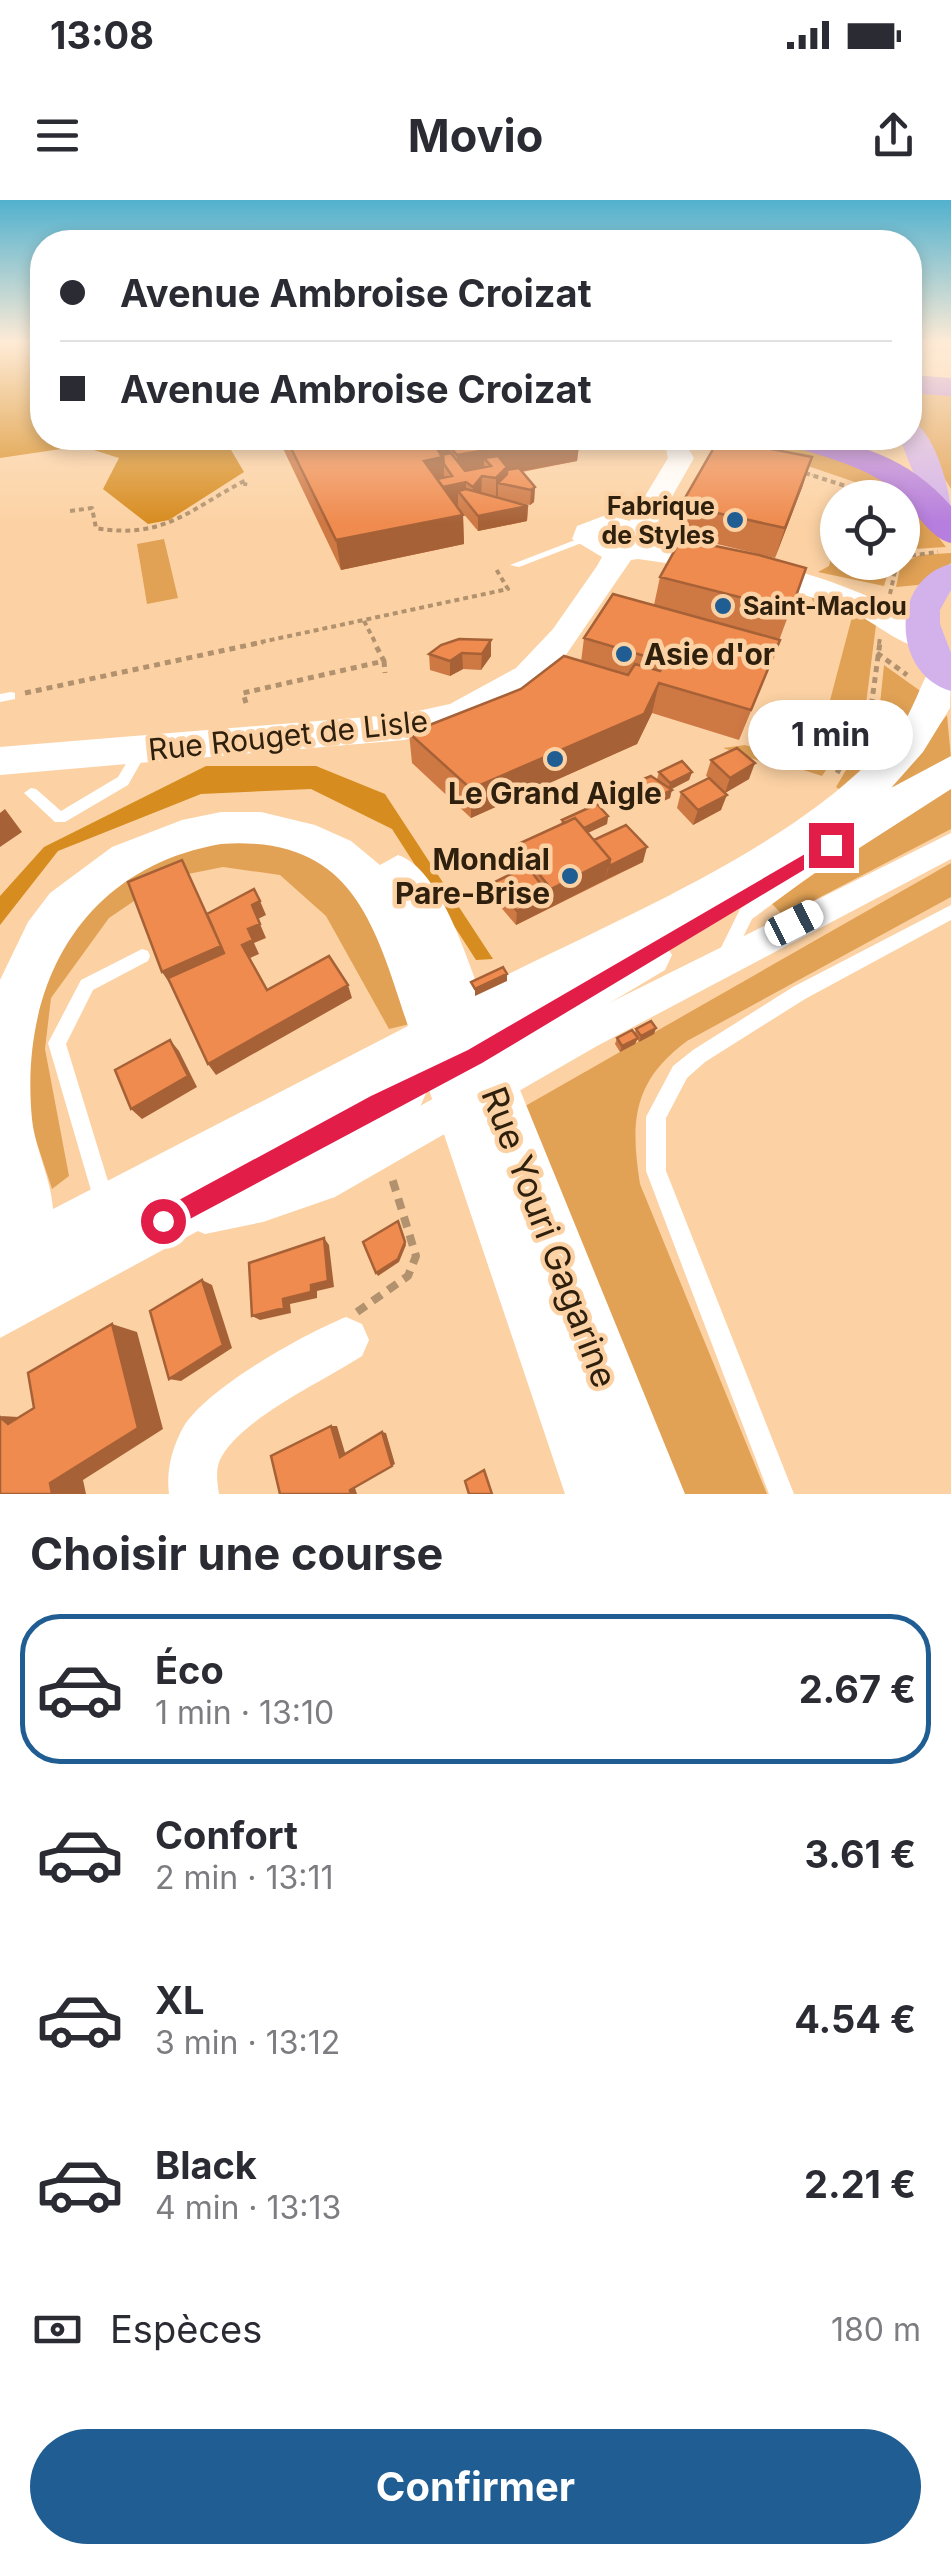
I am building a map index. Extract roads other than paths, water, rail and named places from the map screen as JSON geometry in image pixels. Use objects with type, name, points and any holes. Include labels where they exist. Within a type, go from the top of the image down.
[{"type":"highway","points":[[794,454],[870,461],[913,484],[951,532]]},
{"type":"main road","points":[[919,450],[929,474],[951,503]]},
{"type":"main road","points":[[940,663],[922,606],[942,580]]},
{"type":"street","name":"Rue Rouget de Lisle","points":[[0,761],[436,722],[509,694],[552,667],[626,539],[642,523],[681,458],[679,450]]},
{"type":"street","points":[[41,1260],[703,893],[830,816],[855,797],[923,724],[938,698],[940,663],[888,604],[626,539]]},
{"type":"street","points":[[888,604],[942,580]]},
{"type":"street","points":[[830,816],[888,812],[951,770]]},
{"type":"street","points":[[0,972],[40,910],[102,858],[158,830],[237,809],[270,809],[320,818],[371,843],[413,891],[435,980],[516,1201]]},
{"type":"street","points":[[41,1260],[4,1118],[1,1042],[16,979],[28,956],[54,916],[89,884],[138,853],[200,832],[233,826],[264,827],[306,837],[350,860],[386,903],[435,980]]},
{"type":"street","points":[[41,1260],[322,1183],[722,960],[951,845]]},
{"type":"street","name":"Rue Youri Gagarine","points":[[516,1201],[600,1494]]},
{"type":"street","name":"Rue Youri Gagarine","points":[[516,1201],[650,1494]]},
{"type":"street","points":[[194,1494],[190,1476],[202,1441],[224,1419],[346,1340]]},
{"type":"lane","points":[[515,565],[626,539]]},
{"type":"lane","points":[[31,793],[60,818],[123,780],[141,750]]},
{"type":"lane","points":[[722,960],[746,914],[888,812]]},
{"type":"lane","points":[[782,1494],[656,1172],[656,1117],[680,1072],[698,1056],[799,993],[951,912]]},
{"type":"lane","points":[[41,1260],[57,1042],[87,985],[142,956]]},
{"type":"place","name":"Fabrique de Styles","points":[[735,520]]},
{"type":"place","name":"Saint-Maclou","points":[[723,606]]},
{"type":"place","name":"Asie d'or","points":[[624,654]]},
{"type":"place","name":"Le Grand Aigle","points":[[555,759]]},
{"type":"place","name":"Mondial Pare-Brise","points":[[570,876]]}]
